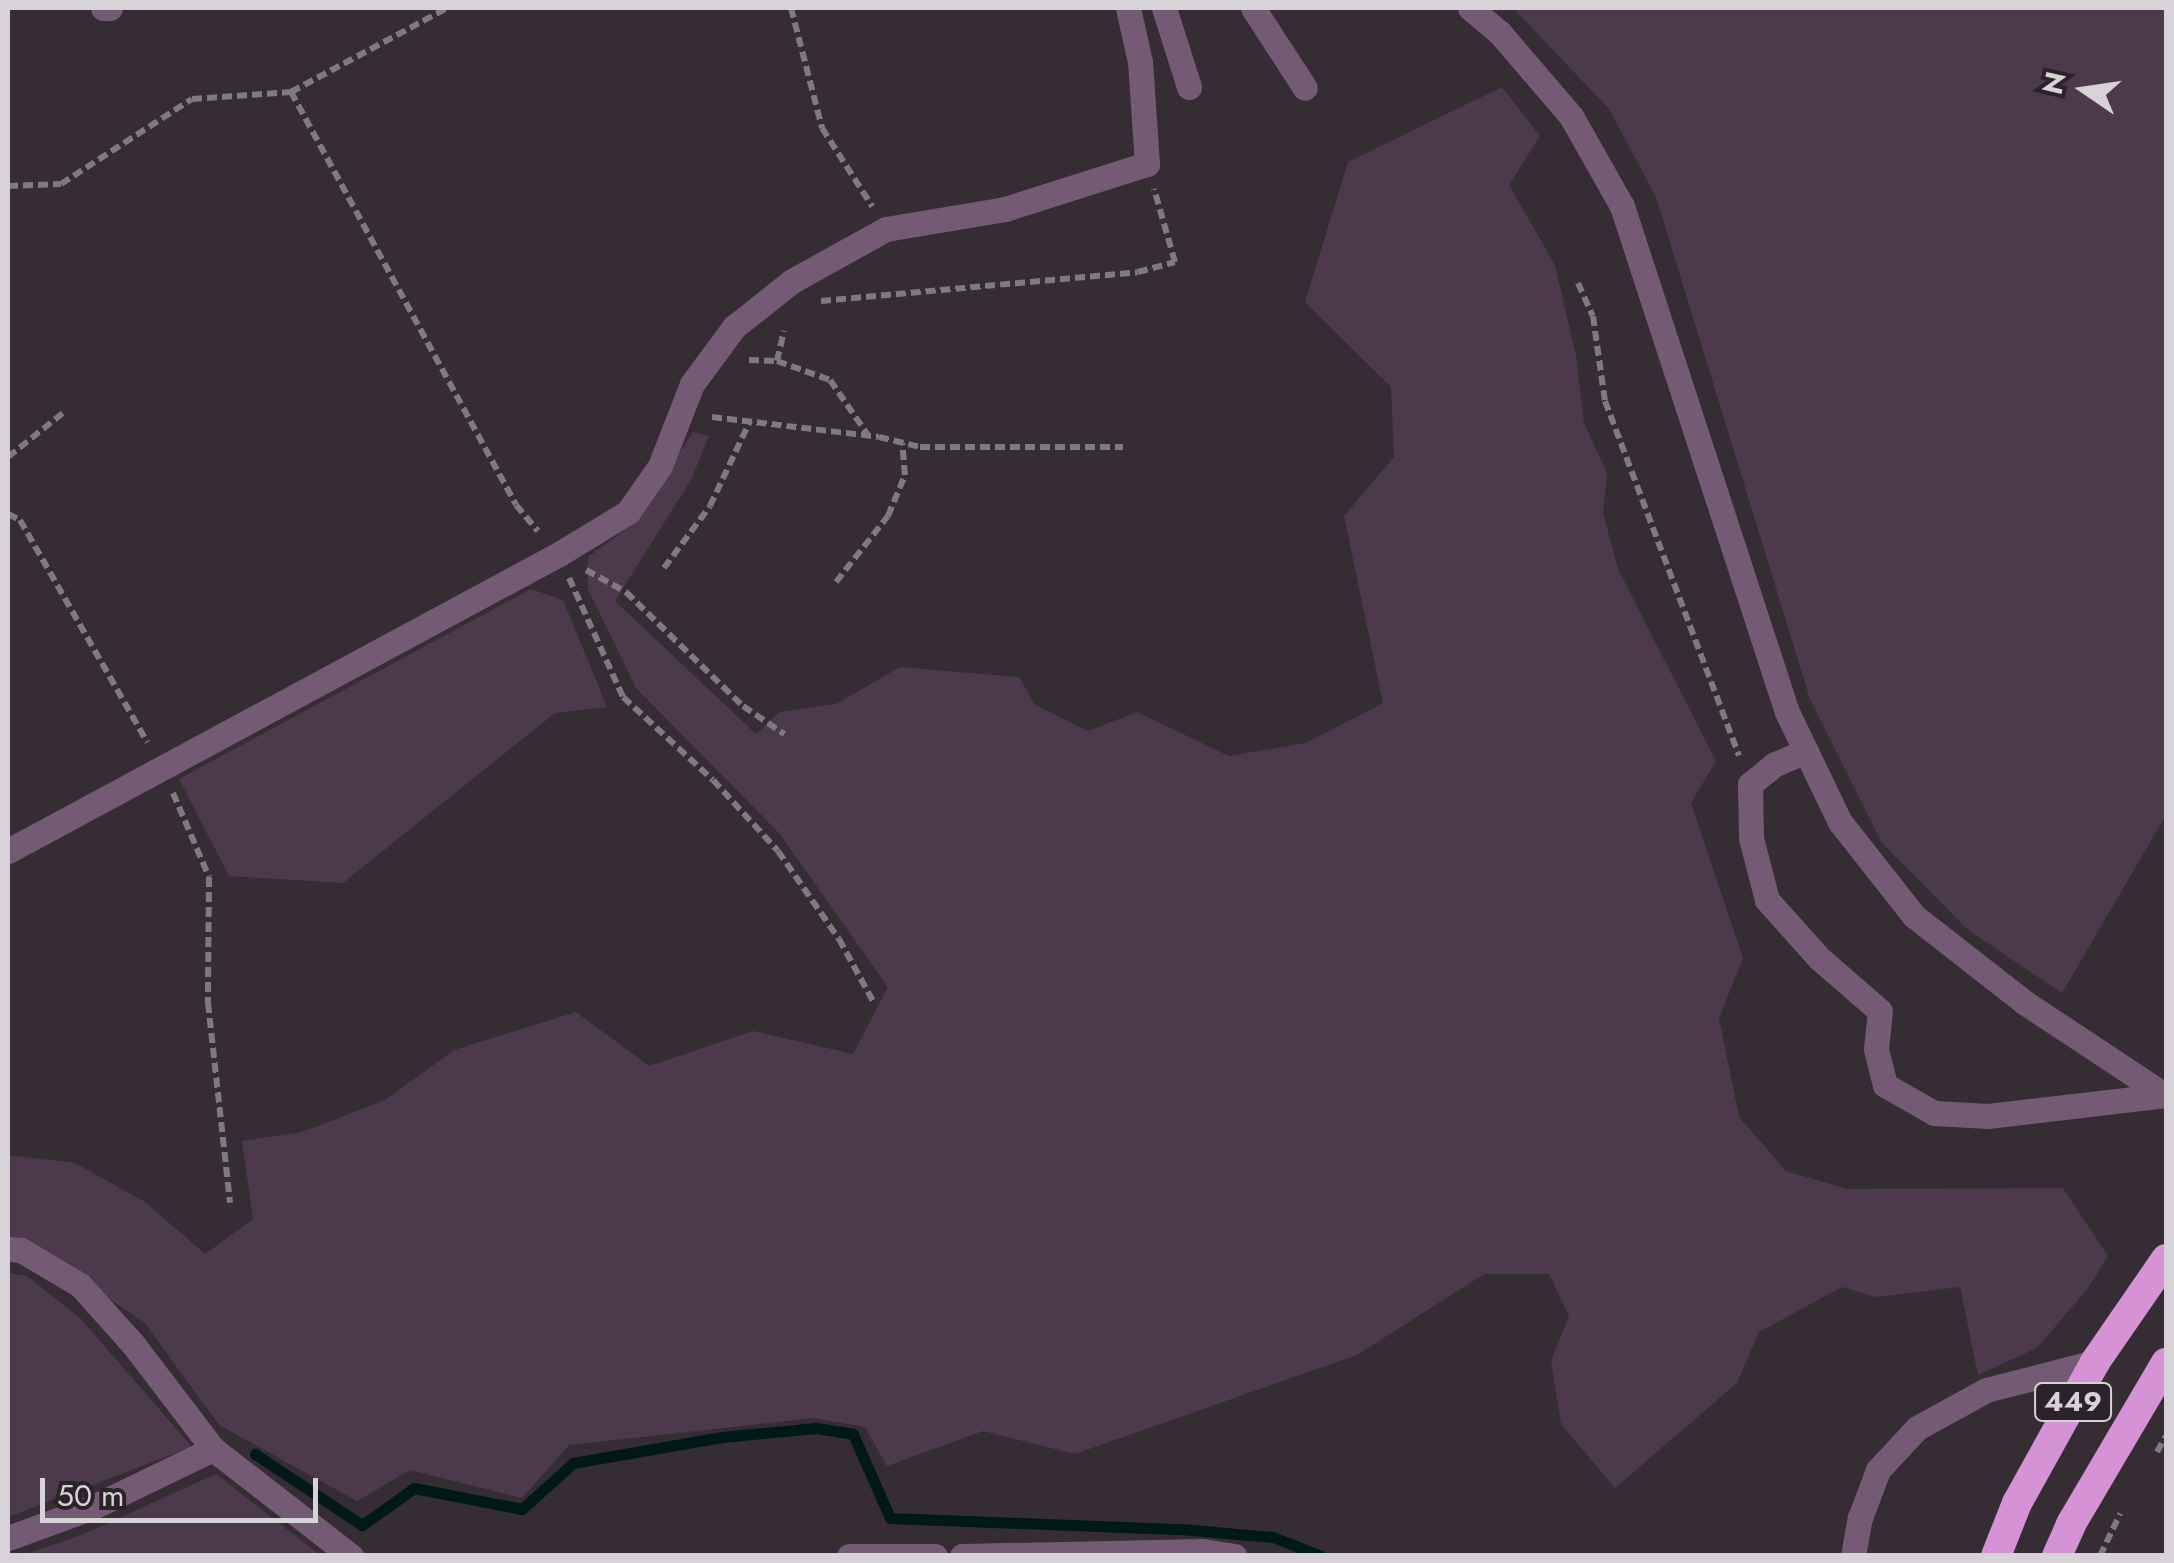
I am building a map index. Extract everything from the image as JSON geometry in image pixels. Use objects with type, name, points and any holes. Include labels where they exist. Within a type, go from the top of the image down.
[{"type":"highway","name":"449","points":[[1996,1556],[2017,1503],[2095,1362],[2166,1259]]},
{"type":"highway","name":"449","points":[[2058,1556],[2071,1524],[2166,1362]]},
{"type":"street","points":[[8,852],[558,554],[628,512],[660,466],[692,384],[734,327],[792,281],[886,228],[1005,209],[1147,164],[1140,62],[1128,8]]},
{"type":"street","points":[[1164,8],[1189,87]]},
{"type":"street","points":[[1252,8],[1306,88]]},
{"type":"street","points":[[1470,8],[1500,32],[1571,116],[1622,206],[1787,712],[1840,822],[1914,916],[2024,1002],[2166,1095]]},
{"type":"street","points":[[1806,752],[1775,764],[1750,784],[1750,838],[1766,900],[1820,960],[1880,1011],[1876,1049],[1884,1085],[1934,1113],[1988,1116],[2166,1095]]},
{"type":"street","points":[[8,1249],[21,1250],[80,1285],[133,1344],[213,1449],[351,1556]]},
{"type":"street","points":[[1853,1556],[1860,1518],[1878,1470],[1917,1428],[1986,1390],[2095,1362]]},
{"type":"street","points":[[8,1538],[93,1507],[213,1449]]},
{"type":"street","points":[[962,1556],[1203,1551],[1235,1556]]},
{"type":"street","points":[[848,1556],[935,1556]]},
{"type":"path","points":[[8,186],[61,184],[192,99],[290,92],[447,8]]},
{"type":"path","points":[[790,8],[822,128],[886,228]]},
{"type":"path","points":[[290,92],[516,505],[558,554],[622,697],[713,780],[778,851],[839,939],[874,1003]]},
{"type":"path","points":[[807,312],[820,302],[838,299],[1138,272],[1175,262],[1147,164]]},
{"type":"path","points":[[1578,283],[1592,316],[1605,401],[1750,784]]},
{"type":"path","points":[[776,361],[780,334],[794,323]]},
{"type":"path","points":[[708,364],[776,361],[830,380],[868,435]]},
{"type":"path","points":[[8,457],[63,413]]},
{"type":"path","points":[[681,413],[868,435],[920,447],[1122,447]]},
{"type":"path","points":[[664,568],[710,506],[750,421]]},
{"type":"path","points":[[836,582],[888,516],[906,475],[902,443]]},
{"type":"path","points":[[8,514],[20,520],[162,768],[210,877],[208,1003],[230,1203]]},
{"type":"path","points":[[558,554],[626,592],[743,706],[784,734]]},
{"type":"path","points":[[2148,1466],[2166,1436]]},
{"type":"path","points":[[2100,1556],[2129,1498]]},
{"type":"shaded area","points":[[1513,8],[2166,8],[2166,815],[2062,993],[1967,929],[1882,843],[1810,699],[1656,197],[1609,109]]},
{"type":"shaded area","points":[[1502,87],[1540,136],[1509,185],[1555,265],[1576,356],[1584,423],[1607,473],[1603,513],[1618,569],[1716,761],[1691,803],[1743,958],[1719,1018],[1739,1117],[1786,1171],[1847,1189],[2063,1188],[2108,1256],[2088,1288],[2037,1348],[1978,1375],[1960,1287],[1876,1297],[1842,1287],[1759,1332],[1737,1383],[1615,1488],[1561,1424],[1551,1361],[1569,1316],[1549,1274],[1484,1274],[1357,1355],[1075,1454],[983,1431],[887,1466],[865,1427],[813,1418],[569,1445],[522,1498],[410,1470],[357,1501],[219,1425],[144,1322],[28,1245],[8,1240],[8,1155],[75,1163],[145,1202],[205,1254],[253,1219],[242,1141],[302,1132],[385,1100],[454,1050],[576,1012],[649,1066],[753,1031],[853,1054],[888,987],[779,833],[636,688],[588,589],[588,557],[637,521],[693,432],[709,436],[691,480],[615,601],[756,734],[780,712],[836,704],[900,667],[1019,677],[1035,705],[1088,731],[1137,712],[1229,756],[1306,743],[1383,703],[1344,516],[1394,457],[1391,387],[1305,302],[1348,162]]},
{"type":"shaded area","points":[[531,589],[563,600],[607,707],[555,713],[343,883],[229,876],[179,779]]},
{"type":"shaded area","points":[[8,1273],[27,1276],[81,1319],[192,1447],[8,1517]]},
{"type":"shaded area","points":[[216,1474],[320,1555],[23,1555],[84,1534]]},
{"type":"waterway","points":[[255,1454],[362,1525],[414,1488],[522,1509],[573,1463],[722,1437],[816,1428],[853,1434],[890,1518],[1181,1529],[1273,1537],[1321,1556]]}]
